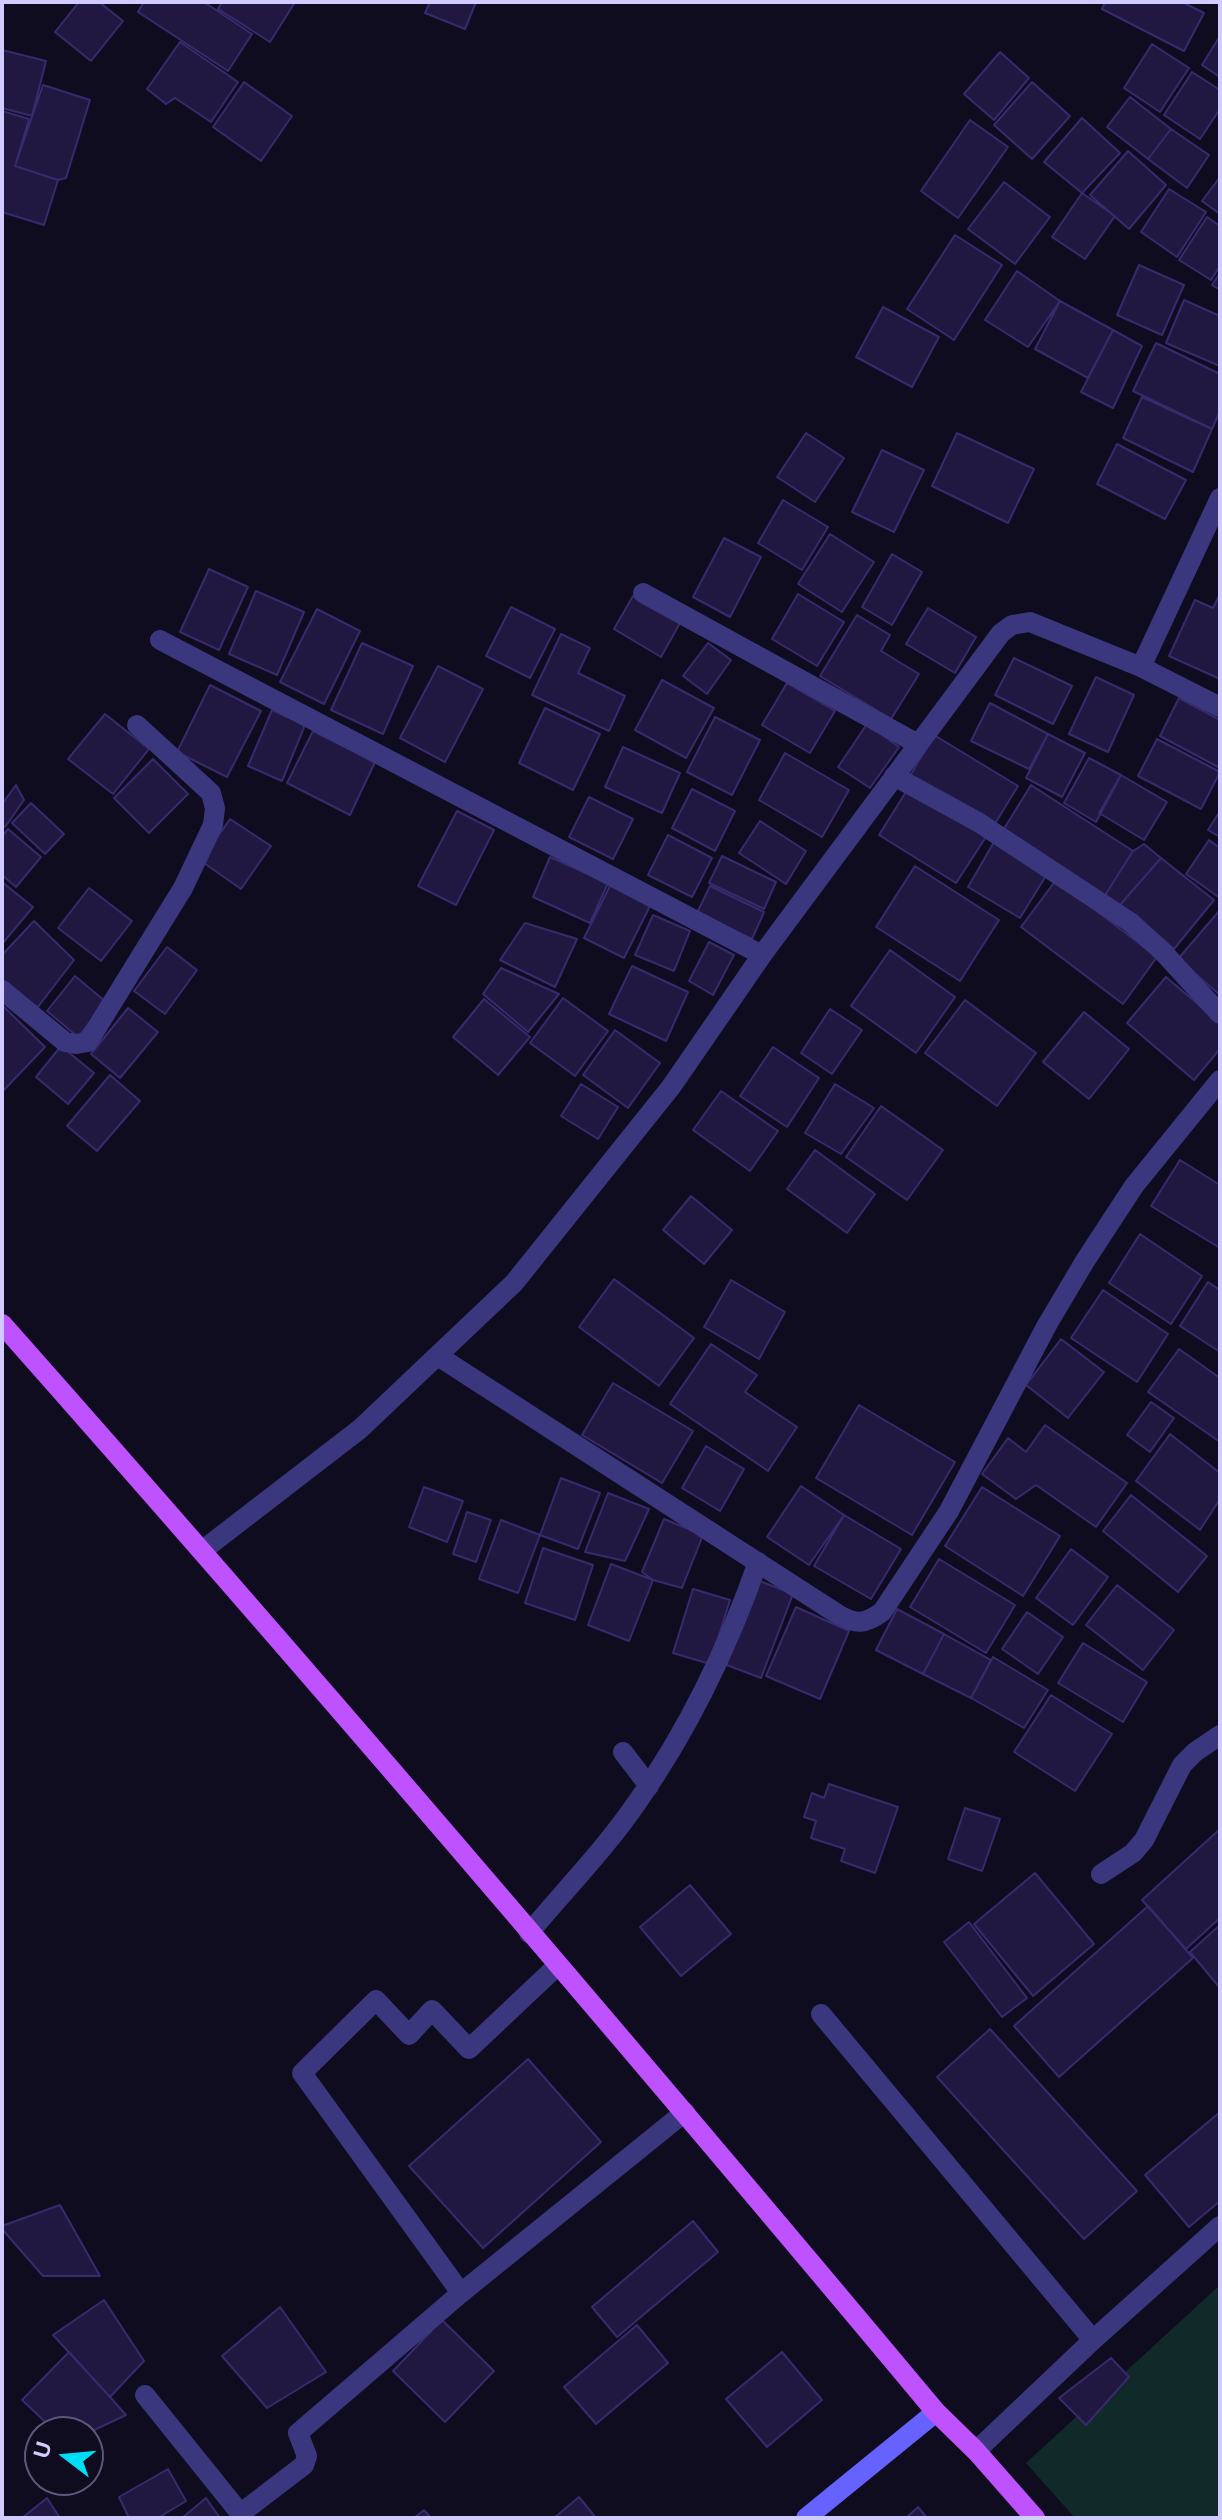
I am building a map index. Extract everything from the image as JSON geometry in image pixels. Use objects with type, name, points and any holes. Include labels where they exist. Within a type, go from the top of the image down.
[{"type":"main road","points":[[2,1324],[203,1550],[685,2112],[936,2412],[976,2451],[1035,2518]]},
{"type":"street","points":[[1141,667],[1220,498]]},
{"type":"street","points":[[643,593],[918,744]]},
{"type":"street","points":[[203,1550],[360,1429],[514,1283],[671,1087],[762,955],[1001,633],[1012,625],[1030,622],[1141,667],[1220,707]]},
{"type":"street","points":[[160,640],[762,955]]},
{"type":"street","points":[[2,990],[65,1042],[88,1042],[183,888],[213,825],[215,808],[211,793],[137,725]]},
{"type":"street","points":[[894,776],[978,822],[1130,922],[1162,951],[1220,1014]]},
{"type":"street","points":[[438,1356],[854,1624],[868,1622],[882,1612],[949,1511],[1047,1325],[1085,1261],[1134,1186],[1220,1080]]},
{"type":"street","points":[[529,1933],[649,1786],[692,1714],[734,1629],[758,1562]]},
{"type":"street","points":[[1101,1874],[1133,1853],[1144,1840],[1182,1765],[1220,1735]]},
{"type":"street","points":[[623,1752],[649,1786]]},
{"type":"street","points":[[461,2293],[302,2073],[376,2000],[409,2035],[432,2010],[469,2049],[557,1966]]},
{"type":"street","points":[[821,2014],[1093,2340]]},
{"type":"street","points":[[145,2395],[242,2516],[304,2465],[307,2456],[298,2433],[461,2293],[685,2112]]},
{"type":"street","points":[[976,2451],[1220,2226]]},
{"type":"street","points":[[806,2518],[936,2412]]},
{"type":"green space","points":[[1220,2285],[1220,2518],[1075,2518],[1026,2463]]},
{"type":"building","points":[[79,2],[99,2],[123,21],[91,61],[55,32]]},
{"type":"building","points":[[144,2],[204,2],[252,34],[228,71],[138,12]]},
{"type":"building","points":[[222,2],[295,2],[270,42],[218,9]]},
{"type":"building","points":[[430,2],[476,2],[465,29],[425,13]]},
{"type":"building","points":[[1105,2],[1182,2],[1204,13],[1184,51],[1102,9]]},
{"type":"building","points":[[1220,36],[1220,77],[1202,65]]},
{"type":"building","points":[[180,42],[238,82],[211,122],[175,98],[166,104],[147,89]]},
{"type":"building","points":[[1152,44],[1189,68],[1160,112],[1124,88]]},
{"type":"building","points":[[2,50],[46,61],[32,116],[2,108]]},
{"type":"building","points":[[1000,52],[1029,78],[994,120],[964,94]]},
{"type":"building","points":[[1192,72],[1220,90],[1220,109],[1200,139],[1164,115]]},
{"type":"building","points":[[244,82],[292,116],[261,161],[213,127]]},
{"type":"building","points":[[1032,82],[1070,116],[1032,159],[994,125]]},
{"type":"building","points":[[43,85],[90,100],[66,178],[58,180],[15,166]]},
{"type":"building","points":[[1130,97],[1171,129],[1148,159],[1107,127]]},
{"type":"building","points":[[2,111],[29,119],[15,166],[58,180],[44,225],[2,212]]},
{"type":"building","points":[[1082,118],[1120,153],[1082,193],[1044,162]]},
{"type":"building","points":[[970,120],[1008,147],[958,218],[921,191]]},
{"type":"building","points":[[1171,129],[1209,155],[1187,188],[1148,159]]},
{"type":"building","points":[[1128,151],[1166,185],[1129,229],[1090,195]]},
{"type":"building","points":[[1220,177],[1220,214],[1202,201]]},
{"type":"building","points":[[1004,182],[1050,217],[1015,264],[968,229]]},
{"type":"building","points":[[1169,189],[1206,212],[1177,257],[1141,232]]},
{"type":"building","points":[[1082,193],[1115,216],[1085,259],[1052,237]]},
{"type":"building","points":[[1207,217],[1220,226],[1220,266],[1211,280],[1179,260]]},
{"type":"building","points":[[955,235],[1002,265],[954,340],[907,309]]},
{"type":"building","points":[[1139,265],[1184,285],[1162,335],[1117,315]]},
{"type":"building","points":[[1017,271],[1060,301],[1028,347],[985,320]]},
{"type":"building","points":[[1220,273],[1220,290],[1212,285]]},
{"type":"building","points":[[1184,300],[1220,316],[1220,366],[1166,343]]},
{"type":"building","points":[[1060,301],[1113,330],[1088,378],[1035,349]]},
{"type":"building","points":[[883,307],[939,337],[912,387],[856,357]]},
{"type":"building","points":[[1113,330],[1142,346],[1113,408],[1081,392]]},
{"type":"building","points":[[1156,343],[1220,374],[1220,411],[1212,429],[1133,391]]},
{"type":"building","points":[[1142,397],[1212,429],[1193,472],[1123,438]]},
{"type":"building","points":[[806,433],[844,458],[815,502],[777,477]]},
{"type":"building","points":[[957,433],[1034,469],[1008,523],[932,486]]},
{"type":"building","points":[[1117,444],[1186,480],[1165,519],[1097,484]]},
{"type":"building","points":[[882,450],[924,470],[894,532],[852,512]]},
{"type":"building","points":[[783,500],[828,527],[802,570],[758,543]]},
{"type":"building","points":[[830,534],[874,562],[842,612],[798,584]]},
{"type":"building","points":[[724,538],[761,557],[730,617],[693,597]]},
{"type":"building","points":[[892,554],[922,572],[892,625],[862,607]]},
{"type":"building","points":[[209,569],[248,587],[219,650],[180,632]]},
{"type":"building","points":[[256,591],[304,612],[277,675],[229,654]]},
{"type":"building","points":[[798,594],[844,622],[817,666],[772,639]]},
{"type":"building","points":[[1220,594],[1220,679],[1169,656],[1195,600],[1213,608]]},
{"type":"building","points":[[633,596],[680,623],[661,657],[614,629]]},
{"type":"building","points":[[511,607],[555,629],[530,678],[486,656]]},
{"type":"building","points":[[928,608],[976,637],[955,673],[906,644]]},
{"type":"building","points":[[317,609],[360,631],[324,704],[280,682]]},
{"type":"building","points":[[857,615],[890,635],[881,651],[919,674],[891,719],[820,676]]},
{"type":"building","points":[[561,634],[590,648],[578,673],[625,696],[609,731],[532,695]]},
{"type":"building","points":[[362,643],[413,666],[383,734],[331,710]]},
{"type":"building","points":[[708,643],[731,660],[707,694],[683,676]]},
{"type":"building","points":[[1014,658],[1072,686],[1053,724],[995,695]]},
{"type":"building","points":[[438,666],[483,689],[445,762],[400,738]]},
{"type":"building","points":[[1096,677],[1134,695],[1108,752],[1069,734]]},
{"type":"building","points":[[662,680],[714,708],[686,758],[635,730]]},
{"type":"building","points":[[787,683],[835,711],[810,753],[762,725]]},
{"type":"building","points":[[210,685],[261,711],[227,777],[177,752]]},
{"type":"building","points":[[1179,698],[1220,720],[1220,768],[1160,736]]},
{"type":"building","points":[[990,703],[1048,734],[1029,769],[971,741]]},
{"type":"building","points":[[545,708],[600,734],[573,790],[519,763]]},
{"type":"building","points":[[272,710],[305,725],[282,781],[248,766]]},
{"type":"building","points":[[105,714],[149,749],[113,794],[68,759]]},
{"type":"building","points":[[715,717],[760,740],[732,795],[687,772]]},
{"type":"building","points":[[867,724],[899,747],[870,788],[838,767]]},
{"type":"building","points":[[313,731],[375,762],[350,815],[287,783]]},
{"type":"building","points":[[1048,734],[1085,753],[1062,797],[1026,778]]},
{"type":"building","points":[[934,735],[1018,786],[993,827],[910,776]]},
{"type":"building","points":[[1157,739],[1220,772],[1201,809],[1138,776]]},
{"type":"building","points":[[623,747],[680,773],[662,813],[605,787]]},
{"type":"building","points":[[785,753],[849,790],[822,837],[759,800]]},
{"type":"building","points":[[1089,758],[1121,775],[1096,822],[1064,803]]},
{"type":"building","points":[[153,759],[188,794],[149,833],[114,798]]},
{"type":"building","points":[[1121,775],[1167,802],[1144,840],[1099,813]]},
{"type":"building","points":[[16,785],[24,800],[5,827],[2,825],[2,804]]},
{"type":"building","points":[[1031,785],[1133,851],[1104,897],[1002,832]]},
{"type":"building","points":[[909,787],[986,837],[956,883],[879,835]]},
{"type":"building","points":[[692,789],[735,811],[715,851],[672,828]]},
{"type":"building","points":[[589,797],[633,819],[613,859],[569,837]]},
{"type":"building","points":[[31,803],[64,834],[45,854],[12,823]]},
{"type":"building","points":[[457,811],[494,830],[456,905],[418,886]]},
{"type":"building","points":[[1220,811],[1220,837],[1208,830]]},
{"type":"building","points":[[230,819],[271,846],[241,889],[201,861]]},
{"type":"building","points":[[760,821],[806,851],[786,884],[739,853]]},
{"type":"building","points":[[8,829],[41,857],[16,887],[2,875],[2,836]]},
{"type":"building","points":[[668,835],[712,858],[692,897],[648,875]]},
{"type":"building","points":[[1209,840],[1220,848],[1220,898],[1186,874]]},
{"type":"building","points":[[994,842],[1047,874],[1020,918],[968,887]]},
{"type":"building","points":[[1144,844],[1161,858],[1120,905],[1104,897],[1133,851]]},
{"type":"building","points":[[722,856],[776,882],[764,909],[709,883]]},
{"type":"building","points":[[550,857],[608,883],[590,923],[533,897]]},
{"type":"building","points":[[1161,858],[1214,900],[1174,949],[1120,905]]},
{"type":"building","points":[[915,866],[999,920],[960,981],[876,927]]},
{"type":"building","points":[[1056,880],[1157,957],[1123,1004],[1021,927]]},
{"type":"building","points":[[2,882],[33,907],[2,944]]},
{"type":"building","points":[[612,882],[652,902],[624,958],[584,938]]},
{"type":"building","points":[[710,886],[764,912],[752,939],[697,913]]},
{"type":"building","points":[[89,888],[132,921],[101,961],[58,928]]},
{"type":"building","points":[[1220,910],[1220,995],[1178,959]]},
{"type":"building","points":[[653,915],[690,931],[674,971],[635,955]]},
{"type":"building","points":[[34,921],[74,960],[34,1012],[2,981],[2,955]]},
{"type":"building","points":[[525,923],[577,939],[555,987],[500,960]]},
{"type":"building","points":[[709,942],[734,955],[713,995],[689,981]]},
{"type":"building","points":[[167,947],[197,970],[165,1014],[134,991]]},
{"type":"building","points":[[890,950],[955,997],[916,1053],[851,1006]]},
{"type":"building","points":[[632,966],[688,992],[666,1041],[609,1014]]},
{"type":"building","points":[[501,968],[559,994],[528,1032],[483,994]]},
{"type":"building","points":[[75,976],[106,1002],[78,1037],[47,1011]]},
{"type":"building","points":[[1166,977],[1220,1023],[1220,1049],[1194,1080],[1127,1023]]},
{"type":"building","points":[[563,998],[608,1031],[575,1076],[530,1043]]},
{"type":"building","points":[[484,999],[530,1037],[498,1075],[453,1037]]},
{"type":"building","points":[[965,1000],[1036,1053],[997,1106],[925,1053]]},
{"type":"building","points":[[2,1007],[45,1047],[2,1092]]},
{"type":"building","points":[[128,1008],[158,1032],[120,1078],[91,1054]]},
{"type":"building","points":[[830,1009],[862,1030],[832,1074],[801,1053]]},
{"type":"building","points":[[1084,1012],[1129,1049],[1089,1099],[1043,1062]]},
{"type":"building","points":[[615,1030],[660,1063],[628,1108],[583,1075]]},
{"type":"building","points":[[61,1046],[94,1073],[68,1104],[36,1077]]},
{"type":"building","points":[[773,1047],[819,1078],[787,1127],[740,1096]]},
{"type":"building","points":[[110,1075],[140,1101],[97,1151],[67,1126]]},
{"type":"building","points":[[581,1084],[618,1107],[598,1139],[561,1116]]},
{"type":"building","points":[[835,1084],[874,1108],[841,1154],[805,1133]]},
{"type":"building","points":[[721,1091],[778,1131],[750,1171],[693,1130]]},
{"type":"building","points":[[881,1106],[943,1150],[907,1200],[846,1157]]},
{"type":"building","points":[[815,1150],[875,1194],[847,1233],[787,1189]]},
{"type":"building","points":[[1180,1160],[1220,1185],[1220,1248],[1151,1206]]},
{"type":"building","points":[[691,1196],[732,1230],[704,1264],[663,1230]]},
{"type":"building","points":[[1140,1234],[1202,1276],[1171,1324],[1109,1283]]},
{"type":"building","points":[[614,1279],[694,1338],[659,1386],[579,1327]]},
{"type":"building","points":[[731,1280],[785,1312],[759,1359],[704,1327]]},
{"type":"building","points":[[1208,1282],[1220,1290],[1220,1352],[1180,1326]]},
{"type":"building","points":[[1103,1290],[1168,1334],[1137,1382],[1071,1338]]},
{"type":"building","points":[[1061,1339],[1104,1372],[1068,1418],[1026,1385]]},
{"type":"building","points":[[711,1344],[757,1375],[745,1392],[797,1427],[768,1471],[670,1404]]},
{"type":"building","points":[[1179,1349],[1220,1378],[1220,1442],[1148,1392]]},
{"type":"building","points":[[613,1383],[693,1431],[662,1483],[582,1435]]},
{"type":"building","points":[[1151,1402],[1174,1418],[1150,1452],[1127,1435]]},
{"type":"building","points":[[859,1405],[955,1462],[912,1535],[816,1478]]},
{"type":"building","points":[[1045,1425],[1127,1483],[1096,1527],[1036,1485],[1016,1499],[982,1474],[1008,1438],[1026,1452]]},
{"type":"building","points":[[1170,1434],[1220,1473],[1220,1499],[1200,1530],[1136,1481]]},
{"type":"building","points":[[706,1446],[744,1469],[720,1511],[682,1488]]},
{"type":"building","points":[[561,1478],[600,1493],[578,1549],[540,1535]]},
{"type":"building","points":[[801,1486],[844,1515],[809,1565],[767,1537]]},
{"type":"building","points":[[424,1487],[463,1501],[447,1542],[409,1527]]},
{"type":"building","points":[[982,1487],[1060,1536],[1023,1596],[945,1546]]},
{"type":"building","points":[[608,1493],[649,1509],[625,1561],[585,1552]]},
{"type":"building","points":[[1131,1495],[1207,1556],[1178,1592],[1103,1531]]},
{"type":"building","points":[[467,1512],[491,1520],[476,1562],[453,1554]]},
{"type":"building","points":[[844,1515],[901,1549],[871,1599],[814,1566]]},
{"type":"building","points":[[664,1519],[703,1535],[682,1588],[653,1580],[642,1572]]},
{"type":"building","points":[[501,1520],[540,1535],[518,1593],[479,1579]]},
{"type":"building","points":[[543,1548],[593,1565],[575,1620],[525,1603]]},
{"type":"building","points":[[1071,1549],[1108,1577],[1073,1625],[1036,1598]]},
{"type":"building","points":[[939,1559],[1015,1605],[986,1653],[910,1607]]},
{"type":"building","points":[[611,1564],[653,1580],[629,1641],[588,1625]]},
{"type":"building","points":[[757,1580],[793,1594],[761,1678],[724,1664]]},
{"type":"building","points":[[1117,1585],[1174,1630],[1143,1670],[1086,1625]]},
{"type":"building","points":[[693,1589],[730,1600],[710,1664],[673,1653]]},
{"type":"building","points":[[796,1607],[849,1631],[820,1699],[766,1676]]},
{"type":"building","points":[[897,1609],[944,1634],[923,1674],[876,1650]]},
{"type":"building","points":[[1027,1612],[1063,1637],[1038,1674],[1002,1649]]},
{"type":"building","points":[[944,1634],[991,1660],[971,1698],[923,1674]]},
{"type":"building","points":[[1083,1643],[1147,1682],[1123,1722],[1058,1683]]},
{"type":"building","points":[[993,1657],[1048,1690],[1024,1728],[971,1698]]},
{"type":"building","points":[[1051,1695],[1112,1734],[1075,1791],[1014,1752]]},
{"type":"building","points":[[829,1784],[898,1807],[875,1873],[841,1861],[845,1849],[811,1838],[816,1821],[804,1817],[812,1793],[824,1798]]},
{"type":"building","points":[[965,1808],[1000,1819],[982,1871],[948,1859]]},
{"type":"building","points":[[1220,1829],[1220,1918],[1186,1949],[1142,1900]]},
{"type":"building","points":[[1035,1873],[1094,1944],[1033,1996],[974,1924]]},
{"type":"building","points":[[690,1885],[731,1934],[681,1976],[640,1927]]},
{"type":"building","points":[[1148,1906],[1193,1958],[1059,2077],[1014,2026]]},
{"type":"building","points":[[969,1922],[1027,1998],[1002,2017],[944,1942]]},
{"type":"building","points":[[1220,1925],[1220,1988],[1190,1952]]},
{"type":"building","points":[[990,2029],[1137,2191],[1084,2239],[937,2077]]},
{"type":"building","points":[[528,2059],[601,2142],[483,2248],[409,2166]]},
{"type":"building","points":[[1220,2112],[1220,2201],[1189,2227],[1145,2175]]},
{"type":"building","points":[[60,2205],[100,2276],[43,2276],[2,2229],[2,2226]]},
{"type":"building","points":[[693,2221],[718,2252],[617,2337],[592,2307]]},
{"type":"building","points":[[104,2300],[144,2361],[110,2397],[53,2335]]},
{"type":"building","points":[[280,2307],[326,2372],[267,2408],[222,2356]]},
{"type":"building","points":[[442,2320],[494,2371],[445,2422],[393,2371]]},
{"type":"building","points":[[637,2325],[668,2363],[596,2424],[564,2387]]},
{"type":"building","points":[[69,2352],[126,2415],[104,2425],[104,2416],[39,2416],[22,2400]]},
{"type":"building","points":[[782,2352],[822,2400],[767,2447],[726,2399]]},
{"type":"building","points":[[1111,2358],[1129,2377],[1086,2425],[1059,2398]]},
{"type":"building","points":[[168,2469],[186,2501],[158,2518],[129,2518],[119,2497]]},
{"type":"building","points":[[579,2497],[596,2518],[554,2518]]},
{"type":"building","points":[[47,2498],[60,2518],[22,2518]]},
{"type":"building","points":[[206,2498],[220,2518],[182,2518]]},
{"type":"building","points":[[918,2507],[927,2518],[906,2518]]},
{"type":"building","points":[[424,2510],[431,2518],[414,2518]]}]
